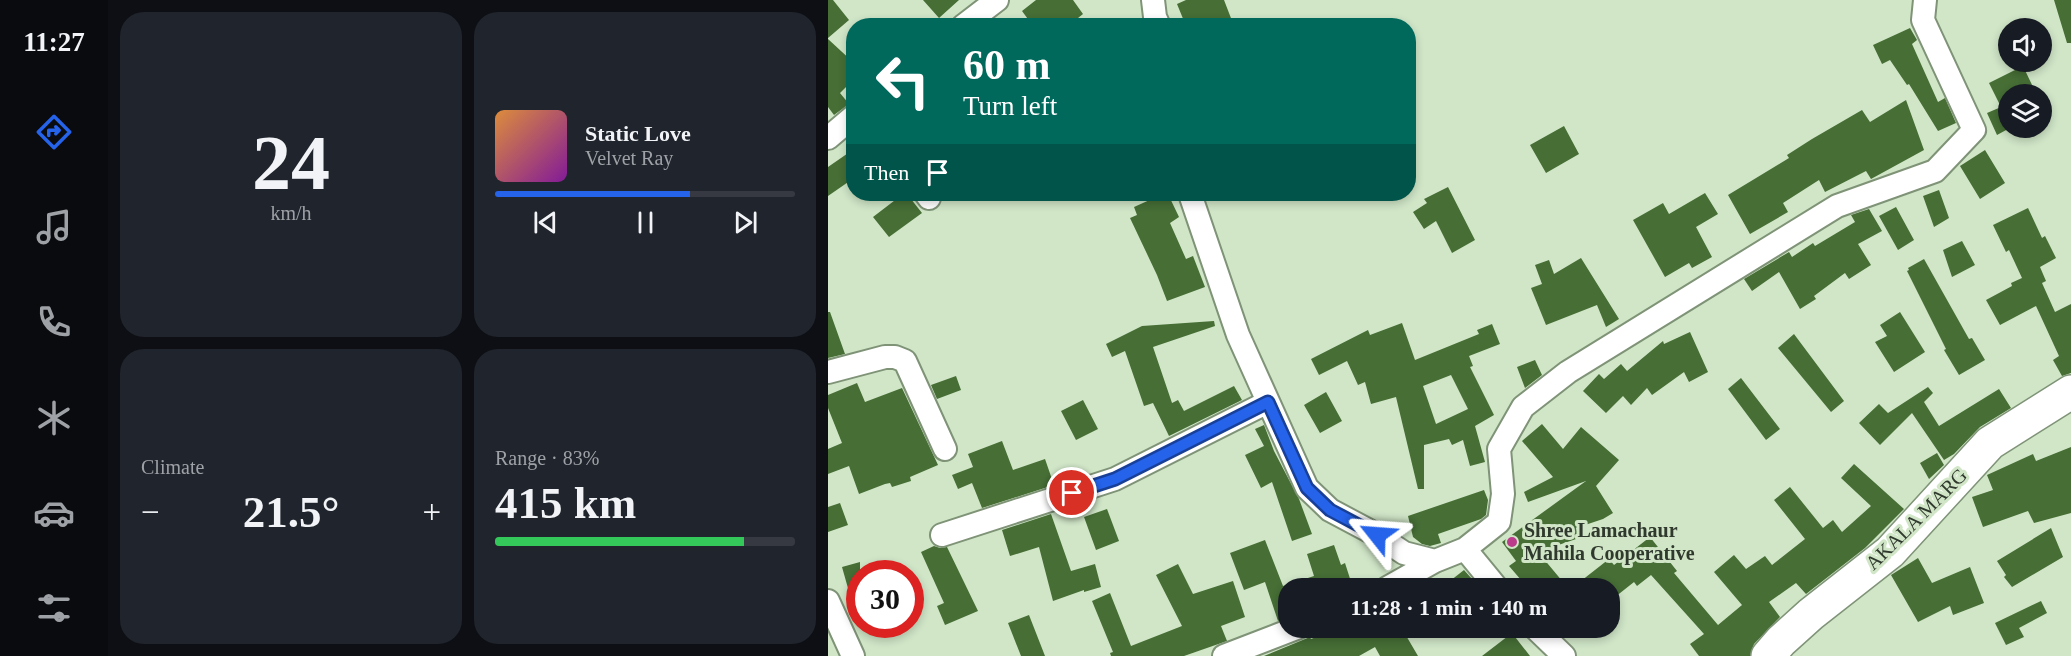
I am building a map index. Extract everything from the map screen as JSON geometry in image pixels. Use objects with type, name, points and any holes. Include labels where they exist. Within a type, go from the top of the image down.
[{"type":"main road","name":"AKALA MARG","points":[[1768,656],[1811,614],[1890,552],[1990,443],[2071,392]]},
{"type":"street","points":[[973,18],[997,0]]},
{"type":"street","points":[[1153,0],[1156,18]]},
{"type":"street","points":[[1405,578],[1435,561],[1465,549],[1499,522],[1503,494],[1499,449],[1523,407],[1568,372],[1837,206],[1935,171],[1974,130],[1923,20],[1925,0]]},
{"type":"street","points":[[828,138],[846,123]]},
{"type":"street","points":[[1192,201],[1238,335],[1307,488],[1330,510],[1377,535],[1404,553],[1435,561]]},
{"type":"street","points":[[828,372],[885,357],[895,357],[905,362],[945,449]]},
{"type":"street","points":[[942,536],[1115,479],[1268,402]]},
{"type":"street","points":[[1465,549],[1489,578]]},
{"type":"street","points":[[828,601],[853,656]]},
{"type":"street","points":[[1224,656],[1278,635]]},
{"type":"street","points":[[1545,638],[1564,656]]},
{"type":"building","points":[[828,0],[833,0],[847,18],[846,23],[828,38]]},
{"type":"building","points":[[923,0],[959,0],[939,18]]},
{"type":"building","points":[[1036,0],[1073,0],[1083,14],[1078,18],[1027,18],[1022,11]]},
{"type":"building","points":[[1186,0],[1224,0],[1231,18],[1183,18],[1177,4]]},
{"type":"building","points":[[2054,0],[2071,0],[2071,43],[2067,43]]},
{"type":"building","points":[[1910,28],[1917,40],[1912,44],[1938,102],[1945,98],[1956,123],[1938,131],[1909,84],[1907,85],[1890,60],[1882,64],[1873,45]]},
{"type":"building","points":[[828,39],[846,56],[846,87],[840,93],[846,100],[846,106],[834,115],[828,107]]},
{"type":"building","points":[[2011,72],[2026,72],[2032,84],[1998,84],[1998,101],[1989,83]]},
{"type":"building","points":[[1906,100],[1924,150],[1871,179],[1866,171],[1825,192],[1819,180],[1783,203],[1788,212],[1750,234],[1728,195],[1789,158],[1787,155],[1812,139],[1862,110],[1870,122]]},
{"type":"building","points":[[1998,108],[1997,135],[1987,113]]},
{"type":"building","points":[[1564,126],[1579,154],[1546,173],[1530,145]]},
{"type":"building","points":[[1985,150],[2005,183],[1980,199],[1960,166]]},
{"type":"building","points":[[846,155],[846,184],[828,196],[828,167]]},
{"type":"building","points":[[1448,187],[1475,240],[1452,253],[1436,221],[1424,229],[1413,212],[1427,203],[1424,199]]},
{"type":"building","points":[[1939,190],[1949,218],[1934,227],[1923,196]]},
{"type":"building","points":[[1705,193],[1718,214],[1696,227],[1712,257],[1692,268],[1689,263],[1665,277],[1633,220],[1663,203],[1669,214]]},
{"type":"building","points":[[894,201],[913,201],[922,213],[889,237],[873,217]]},
{"type":"building","points":[[1147,201],[1171,201],[1179,217],[1170,223],[1186,259],[1193,256],[1205,287],[1167,301],[1130,218],[1137,215],[1134,207]]},
{"type":"building","points":[[1896,207],[1914,240],[1898,250],[1879,216]]},
{"type":"building","points":[[2028,208],[2042,238],[2045,236],[2056,258],[2040,267],[2046,281],[2042,283],[2055,312],[2071,304],[2071,373],[2062,376],[2053,360],[2059,356],[2036,306],[2000,325],[1986,300],[2022,278],[2009,250],[2006,252],[1993,225]]},
{"type":"building","points":[[1869,209],[1882,231],[1858,244],[1871,265],[1849,279],[1845,273],[1814,296],[1816,299],[1800,309],[1779,272],[1752,291],[1744,279],[1789,252],[1792,257],[1813,243],[1815,246],[1855,222],[1851,215]]},
{"type":"building","points":[[1962,241],[1975,265],[1952,277],[1943,250]]},
{"type":"building","points":[[1581,258],[1619,319],[1606,327],[1597,305],[1546,325],[1531,288],[1542,284],[1535,265],[1549,260],[1554,274]]},
{"type":"building","points":[[1924,259],[1969,339],[1972,338],[1985,360],[1959,375],[1944,350],[1946,349],[1907,271],[1908,268]]},
{"type":"building","points":[[828,312],[830,312],[845,354],[828,358]]},
{"type":"building","points":[[1900,312],[1925,352],[1894,372],[1875,342],[1887,336],[1880,325]]},
{"type":"building","points":[[1214,321],[1215,326],[1153,347],[1172,403],[1178,400],[1184,411],[1234,386],[1242,400],[1169,436],[1153,403],[1144,406],[1125,351],[1112,357],[1106,344],[1142,326]]},
{"type":"building","points":[[1402,323],[1415,360],[1479,334],[1477,330],[1492,324],[1500,344],[1469,356],[1473,366],[1470,367],[1494,415],[1475,426],[1485,462],[1470,466],[1463,440],[1452,445],[1449,439],[1424,445],[1424,489],[1418,489],[1396,397],[1371,404],[1365,382],[1358,385],[1347,361],[1319,375],[1311,359],[1368,330],[1370,335]],"holes":[[[1451,375],[1468,409],[1436,424],[1423,386]]]},
{"type":"building","points":[[1690,332],[1708,372],[1689,382],[1684,372],[1652,395],[1647,388],[1631,405],[1623,396],[1606,413],[1583,391],[1599,374],[1604,379],[1621,364],[1627,371],[1663,341],[1664,344]]},
{"type":"building","points":[[1794,334],[1844,401],[1831,412],[1778,348]]},
{"type":"building","points":[[1535,360],[1542,375],[1525,388],[1517,367]]},
{"type":"building","points":[[956,376],[961,390],[937,399],[931,385]]},
{"type":"building","points":[[1741,378],[1780,429],[1766,440],[1728,389]]},
{"type":"building","points":[[857,383],[865,402],[902,388],[938,465],[910,477],[911,481],[892,487],[890,483],[885,484],[859,494],[849,466],[828,474],[828,449],[842,443],[828,408],[828,395]]},
{"type":"building","points":[[1928,387],[1933,393],[1924,402],[1939,426],[1999,389],[2011,408],[1980,427],[1954,454],[1944,460],[1912,413],[1880,445],[1859,423],[1879,404],[1888,413]]},
{"type":"building","points":[[1326,392],[1342,421],[1320,433],[1304,405]]},
{"type":"building","points":[[1083,400],[1098,429],[1076,440],[1061,411]]},
{"type":"building","points":[[1542,424],[1563,449],[1581,427],[1619,460],[1596,486],[1613,513],[1603,519],[1576,528],[1579,538],[1538,552],[1560,578],[1519,578],[1509,566],[1516,561],[1502,542],[1586,481],[1528,502],[1524,492],[1553,477],[1522,441]]},
{"type":"building","points":[[1264,425],[1274,451],[1299,499],[1312,534],[1292,541],[1272,482],[1261,488],[1245,455],[1264,446],[1255,429]]},
{"type":"building","points":[[1002,441],[1013,470],[1045,459],[1054,485],[982,508],[972,483],[958,489],[952,475],[973,467],[968,454]]},
{"type":"building","points":[[2071,447],[2071,513],[2034,523],[2028,511],[1983,527],[1972,497],[1993,490],[1987,475],[2033,454],[2036,461]]},
{"type":"building","points":[[1937,453],[1944,465],[1929,479],[1920,463]]},
{"type":"building","points":[[1854,464],[1904,509],[1865,548],[1806,594],[1796,583],[1769,602],[1780,617],[1754,644],[1750,656],[1699,656],[1690,644],[1704,634],[1651,575],[1637,586],[1634,582],[1620,593],[1620,578],[1585,578],[1609,559],[1614,565],[1650,537],[1677,571],[1674,573],[1718,625],[1742,605],[1714,572],[1734,555],[1746,569],[1765,556],[1772,565],[1805,539],[1774,500],[1790,487],[1823,528],[1833,520],[1842,532],[1871,506],[1841,478]]},
{"type":"building","points":[[1484,490],[1488,500],[1486,515],[1481,519],[1438,534],[1441,543],[1430,546],[1422,544],[1413,537],[1408,516]]},
{"type":"building","points":[[840,503],[848,525],[828,532],[828,507]]},
{"type":"building","points":[[1107,509],[1119,541],[1096,550],[1084,517]]},
{"type":"building","points":[[1051,514],[1071,571],[1095,564],[1101,587],[1084,592],[1084,590],[1053,601],[1039,547],[1010,556],[1002,530]]},
{"type":"building","points":[[2051,528],[2063,557],[2012,587],[2004,577],[2006,575],[1997,561]]},
{"type":"building","points":[[1265,540],[1280,578],[1278,578],[1278,621],[1265,582],[1244,590],[1230,553]]},
{"type":"building","points":[[1334,545],[1341,565],[1345,563],[1350,578],[1308,578],[1314,576],[1307,554]]},
{"type":"building","points":[[934,546],[947,547],[978,611],[945,625],[937,606],[944,603],[921,552]]},
{"type":"building","points":[[1918,558],[1932,583],[1970,567],[1984,603],[1953,615],[1950,606],[1918,622],[1891,575]]},
{"type":"building","points":[[1178,564],[1193,594],[1233,581],[1245,617],[1221,626],[1227,641],[1184,656],[1111,656],[1110,653],[1113,652],[1092,601],[1110,593],[1131,646],[1182,626],[1156,575]]},
{"type":"building","points":[[846,566],[846,581],[842,567]]},
{"type":"building","points":[[1464,570],[1471,578],[1454,578]]},
{"type":"building","points":[[2041,601],[2047,613],[2019,628],[2024,637],[2006,645],[1995,623]]},
{"type":"building","points":[[1029,615],[1045,656],[1021,656],[1008,623]]},
{"type":"building","points":[[1308,638],[1407,638],[1418,656],[1380,656],[1375,647],[1359,656],[1264,656]]},
{"type":"building","points":[[1505,638],[1516,638],[1530,656],[1482,656]]},
{"type":"place","name":"Shree Lamachaur Mahila Cooperative","points":[[1512,542]]},
{"type":"route","points":[[1072,493],[1115,479],[1268,402],[1307,488],[1330,510],[1377,535]]}]
